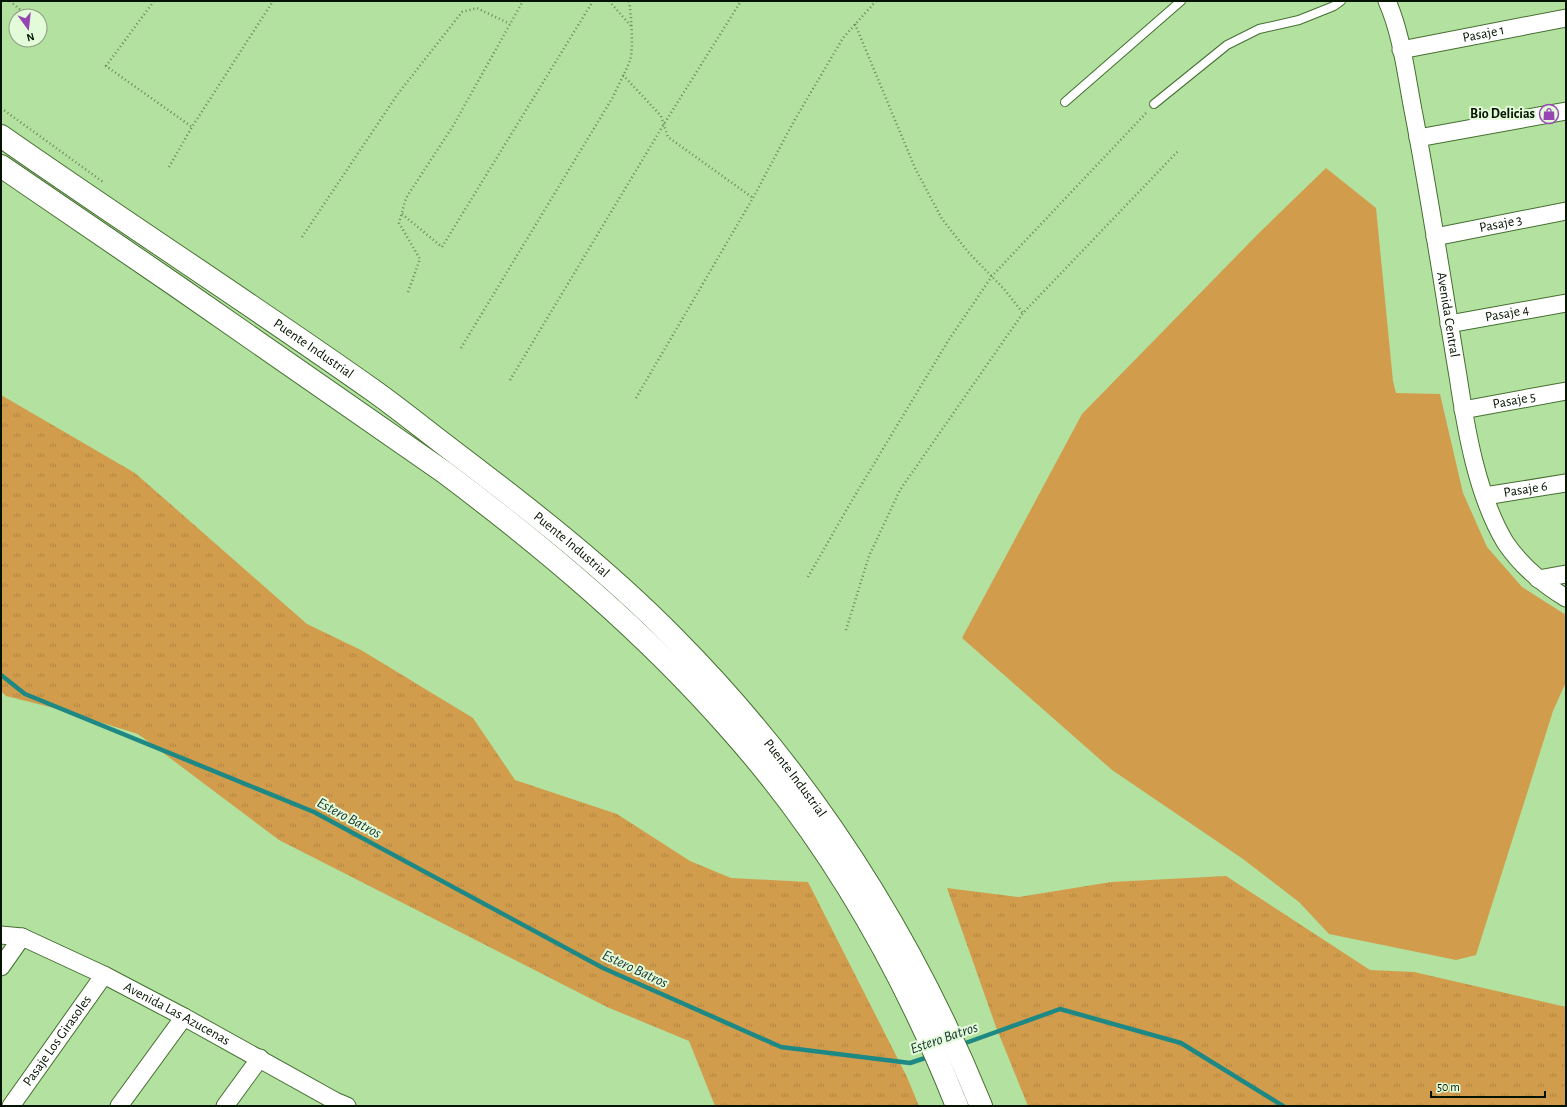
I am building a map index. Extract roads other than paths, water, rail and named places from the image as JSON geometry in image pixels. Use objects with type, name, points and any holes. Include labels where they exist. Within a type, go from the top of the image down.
[{"type":"highway","name":"Puente Industrial","points":[[1,136],[376,393],[502,488],[632,597],[672,635],[740,724],[784,796],[808,828],[859,907],[904,988],[925,1030],[957,1106]]},
{"type":"highway","name":"Puente Industrial","points":[[1,166],[437,467],[486,504],[562,565],[628,623],[674,669],[740,724],[790,769],[827,820],[888,916],[943,1018],[981,1106]]},
{"type":"street","name":"Avenida Central","points":[[1387,1],[1394,19],[1418,138],[1468,438],[1485,496],[1505,541],[1524,567],[1538,579],[1566,598]]},
{"type":"street","name":"Pasaje 1","points":[[1401,50],[1566,18]]},
{"type":"street","points":[[1418,138],[1566,111]]},
{"type":"street","name":"Pasaje 3","points":[[1435,237],[1566,211]]},
{"type":"street","name":"Pasaje 4","points":[[1449,324],[1566,303]]},
{"type":"street","name":"Pasaje 5","points":[[1463,410],[1566,391]]},
{"type":"street","name":"Pasaje 6","points":[[1485,496],[1566,483]]},
{"type":"street","points":[[1538,579],[1566,574]]},
{"type":"street","name":"Avenida Las Azucenas","points":[[1,935],[22,937],[104,975],[260,1058],[338,1104]]},
{"type":"street","points":[[1,967],[22,937]]},
{"type":"street","name":"Pasaje Los Girasoles","points":[[11,1106],[104,975]]},
{"type":"street","points":[[119,1106],[184,1017]]},
{"type":"street","points":[[225,1106],[260,1058]]},
{"type":"lane","points":[[1065,102],[1181,1]]},
{"type":"lane","points":[[1154,104],[1227,45],[1260,28],[1299,20],[1334,6],[1341,1]]},
{"type":"waterway","name":"Estero Batros","points":[[1,675],[25,694],[314,812],[603,968],[781,1047],[910,1063],[931,1056]]},
{"type":"waterway","name":"Estero Batros","points":[[960,1045],[1060,1009],[1181,1043],[1283,1106]]},
{"type":"place","name":"Bio Delicias","points":[[1549,114]]}]
